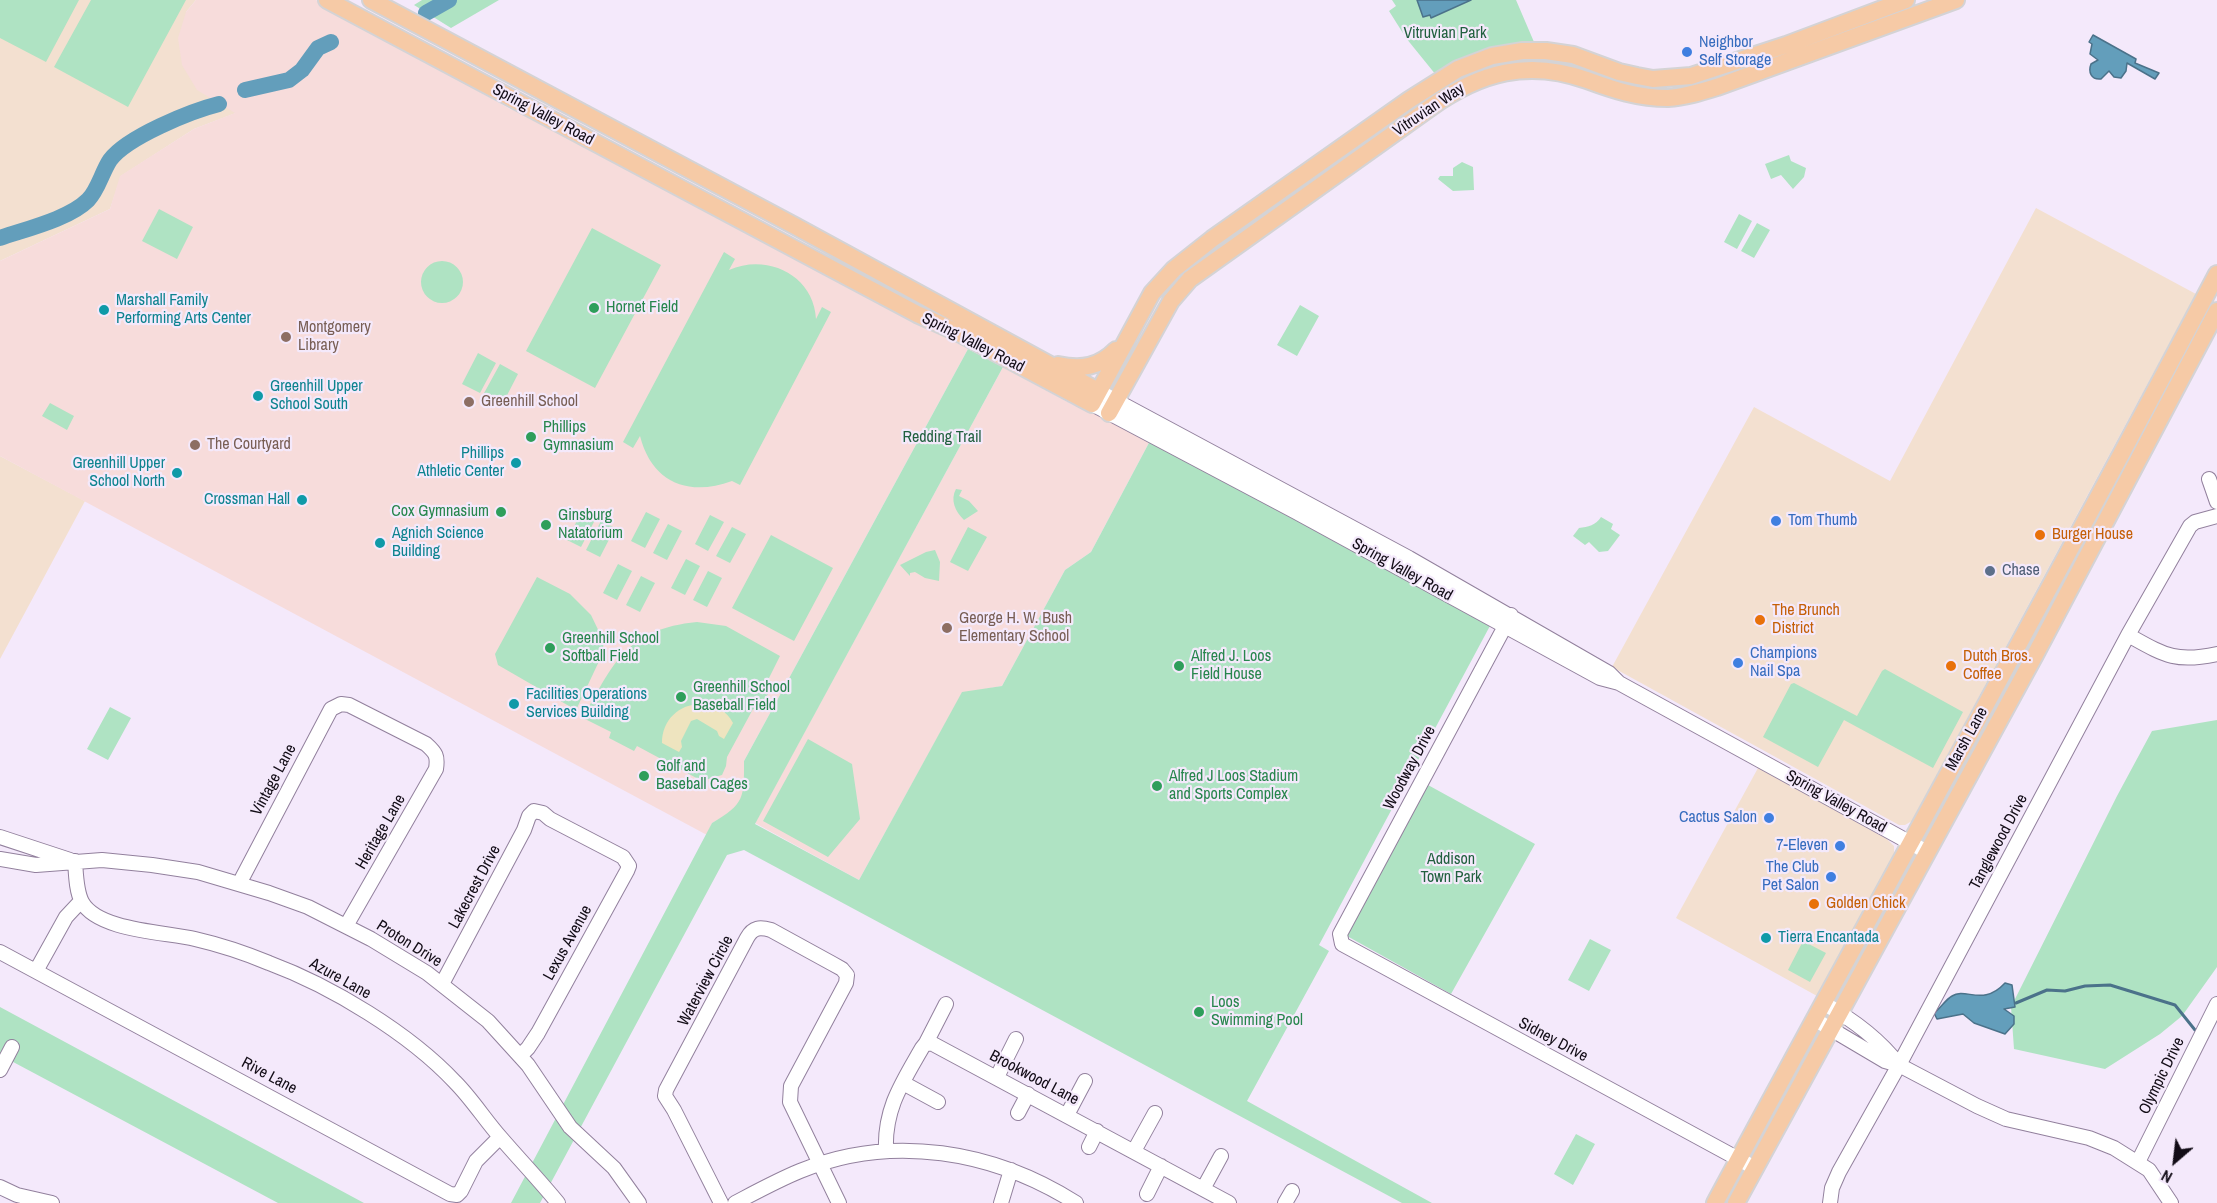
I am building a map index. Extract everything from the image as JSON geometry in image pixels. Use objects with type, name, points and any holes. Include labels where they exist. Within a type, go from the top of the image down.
[{"type":"main road","name":"Spring Valley Road","points":[[327,0],[917,314],[958,324],[1043,362],[1095,398]]},
{"type":"main road","name":"Spring Valley Road","points":[[371,0],[1095,398]]},
{"type":"main road","name":"Vitruvian Way","points":[[1095,398],[1146,302],[1174,269],[1301,176],[1409,100],[1458,69],[1492,56],[1522,51],[1546,51],[1572,55],[1619,72],[1653,79],[1691,76],[1786,45],[1906,0]]},
{"type":"main road","name":"Vitruvian Way","points":[[1112,407],[1171,301],[1190,279],[1431,107],[1466,85],[1507,72],[1544,70],[1567,74],[1629,94],[1668,98],[1690,95],[1956,0]]},
{"type":"main road","points":[[1458,69],[1466,85]]},
{"type":"main road","points":[[1301,176],[1312,192]]},
{"type":"main road","points":[[1190,279],[1197,267],[1213,251],[1215,246],[1212,239]]},
{"type":"main road","name":"Marsh Lane","points":[[1715,1203],[2143,415],[2212,295],[2217,274]]},
{"type":"main road","name":"Marsh Lane","points":[[1736,1203],[2035,655],[2217,311]]},
{"type":"main road","points":[[1043,362],[1078,368],[1091,366],[1102,362],[1124,343]]},
{"type":"main road","points":[[2143,415],[2158,425]]},
{"type":"main road","points":[[2018,646],[2035,655]]},
{"type":"street","name":"Spring Valley Road","points":[[1095,398],[1508,621],[1609,672],[1619,683],[1927,852]]},
{"type":"street","points":[[2209,479],[2217,502]]},
{"type":"street","name":"Tanglewood Drive","points":[[1830,1203],[1832,1188],[1839,1172],[1899,1065],[2128,635],[2190,526],[2217,516]]},
{"type":"street","name":"Woodway Drive","points":[[1339,938],[1508,621]]},
{"type":"street","points":[[2128,635],[2172,657],[2196,658],[2217,654]]},
{"type":"street","name":"Vintage Lane","points":[[239,884],[332,709],[341,704],[349,705]]},
{"type":"street","name":"Heritage Lane","points":[[346,926],[436,769],[436,754],[426,744],[349,705]]},
{"type":"street","name":"Lakecrest Drive","points":[[442,984],[524,830],[529,816],[534,811],[540,811]]},
{"type":"street","name":"Lexus Avenue","points":[[520,1056],[538,1033],[629,866],[623,857],[550,819],[540,811]]},
{"type":"street","name":"Proton Drive","points":[[0,837],[75,861]]},
{"type":"street","name":"Proton Drive","points":[[0,859],[36,865],[102,860],[198,872],[308,907],[346,926],[408,960],[442,984],[488,1022],[520,1056],[570,1127],[614,1168],[639,1203]]},
{"type":"street","points":[[36,971],[66,917],[81,901],[75,861]]},
{"type":"street","name":"Azure Lane","points":[[81,901],[91,912],[118,924],[195,939],[272,964],[300,975],[363,1010],[399,1035],[455,1081],[558,1203]]},
{"type":"street","name":"Waterview Circle","points":[[721,1203],[665,1096],[666,1090],[747,938],[754,929],[760,927],[771,930],[834,964],[847,975],[846,983],[791,1086],[789,1095],[790,1102],[820,1164]]},
{"type":"street","name":"Sidney Drive","points":[[1339,938],[1341,944],[1755,1168]]},
{"type":"street","name":"Rive Lane","points":[[0,952],[450,1194],[457,1195],[461,1191],[476,1161],[500,1137]]},
{"type":"street","points":[[1823,1003],[1840,1012],[1886,1048],[1899,1065]]},
{"type":"street","points":[[886,1151],[889,1110],[946,1004]]},
{"type":"street","name":"Olympic Drive","points":[[2138,1162],[2217,1004]]},
{"type":"street","points":[[1814,1019],[1885,1061],[1899,1065],[2006,1119],[2089,1138],[2114,1148],[2149,1170],[2171,1203]]},
{"type":"street","points":[[997,1077],[1016,1039]]},
{"type":"street","name":"Brookwood Lane","points":[[926,1043],[945,1049],[1229,1203]]},
{"type":"street","points":[[0,1070],[12,1047]]},
{"type":"street","points":[[1067,1115],[1085,1081]]},
{"type":"street","points":[[903,1083],[938,1102]]},
{"type":"street","points":[[1018,1113],[1028,1094]]},
{"type":"street","points":[[1134,1151],[1155,1113]]},
{"type":"street","points":[[1089,1147],[1097,1131]]},
{"type":"street","points":[[735,1203],[799,1171],[856,1155],[886,1151],[927,1151],[971,1158],[1011,1170],[1055,1190],[1076,1203]]},
{"type":"street","points":[[1203,1189],[1221,1156]]},
{"type":"street","points":[[820,1164],[839,1203]]},
{"type":"street","points":[[1147,1194],[1161,1167]]},
{"type":"street","points":[[1001,1203],[1011,1170]]},
{"type":"street","points":[[0,1187],[17,1195],[52,1203]]},
{"type":"shaded area","points":[[0,0],[196,0],[186,12],[236,113],[194,129],[121,176],[110,209],[0,261]]},
{"type":"shaded area","name":"Greenhill School","points":[[196,0],[316,0],[510,109],[530,115],[554,127],[968,349],[744,761],[744,790],[740,802],[730,813],[712,823],[707,835],[0,456],[0,261],[110,209],[120,176],[194,129],[235,113],[197,90],[182,65],[178,38],[186,12]]},
{"type":"shaded area","points":[[2036,208],[2196,294],[1912,821],[1899,825],[1612,667],[1754,407],[1890,481]]},
{"type":"shaded area","name":"George H. W. Bush Elementary School","points":[[1003,367],[1073,405],[1129,426],[1151,439],[1091,552],[1065,570],[1002,686],[962,693],[859,880],[755,823]]},
{"type":"shaded area","points":[[0,456],[85,501],[0,659]]},
{"type":"shaded area","points":[[1758,768],[1887,839],[1894,846],[1894,854],[1817,996],[1676,918]]},
{"type":"green space","points":[[0,0],[79,0],[46,62],[0,38]]},
{"type":"green space","points":[[91,0],[186,0],[128,107],[54,67]]},
{"type":"green space","points":[[422,0],[499,0],[451,28],[414,5]]},
{"type":"green space","name":"Vitruvian Park","points":[[1392,0],[1516,0],[1534,42],[1496,49],[1436,75],[1406,38],[1389,11],[1396,6]]},
{"type":"green space","points":[[1789,155],[1791,161],[1806,168],[1804,177],[1793,189],[1781,175],[1771,179],[1765,164]]},
{"type":"green space","points":[[1462,162],[1473,167],[1474,190],[1453,191],[1438,179],[1440,176],[1453,176],[1453,168]]},
{"type":"green space","points":[[159,209],[193,227],[177,259],[142,241]]},
{"type":"green space","points":[[1739,214],[1752,221],[1737,249],[1724,242]]},
{"type":"green space","points":[[1757,223],[1770,230],[1754,258],[1741,251]]},
{"type":"green space","name":"Hornet Field","points":[[592,228],[661,265],[595,388],[526,351]]},
{"type":"green space","points":[[724,252],[735,259],[729,270],[744,265],[759,264],[786,272],[798,280],[807,291],[813,304],[816,319],[822,307],[831,312],[740,485],[732,481],[716,486],[687,486],[674,482],[653,465],[640,436],[633,448],[623,442]]},
{"type":"green space","points":[[442,261],[457,267],[463,282],[457,297],[442,303],[427,297],[421,282],[427,267]]},
{"type":"green space","points":[[1300,305],[1319,316],[1297,356],[1277,345]]},
{"type":"green space","name":"Alfred J Loos Stadium and Sports Complex","points":[[968,349],[1003,367],[755,824],[859,880],[962,692],[1002,686],[1065,570],[1091,552],[1151,439],[1491,624],[1319,945],[1329,951],[1247,1101],[1432,1203],[1402,1203],[744,850],[727,855],[540,1203],[511,1203],[712,823],[737,805],[743,791],[744,761]]},
{"type":"green space","points":[[478,353],[496,363],[480,393],[462,384]]},
{"type":"green space","points":[[500,364],[518,374],[502,405],[483,395]]},
{"type":"green space","points":[[50,403],[74,416],[67,430],[42,416]]},
{"type":"green space","points":[[956,489],[962,490],[959,496],[969,501],[978,511],[964,520],[954,505],[953,497]]},
{"type":"green space","points":[[582,511],[596,518],[581,547],[567,540]]},
{"type":"green space","points":[[646,512],[660,519],[645,548],[631,541]]},
{"type":"green space","points":[[710,515],[724,522],[708,551],[695,544]]},
{"type":"green space","points":[[1601,517],[1613,524],[1611,529],[1620,535],[1608,551],[1599,552],[1589,542],[1585,545],[1573,536],[1579,528],[1592,525]]},
{"type":"green space","points":[[601,521],[615,528],[600,557],[586,550]]},
{"type":"green space","points":[[668,524],[682,531],[667,560],[653,553]]},
{"type":"green space","points":[[732,527],[746,534],[730,563],[716,556]]},
{"type":"green space","points":[[968,527],[987,537],[968,571],[950,562]]},
{"type":"green space","points":[[771,535],[833,568],[794,641],[732,608]]},
{"type":"green space","points":[[935,550],[940,562],[939,581],[925,578],[915,572],[910,573],[910,576],[900,565],[926,552]]},
{"type":"green space","points":[[686,559],[700,566],[685,595],[671,588]]},
{"type":"green space","points":[[618,564],[632,571],[617,600],[603,593]]},
{"type":"green space","points":[[708,571],[722,578],[707,607],[693,600]]},
{"type":"green space","points":[[641,576],[655,583],[640,612],[626,605]]},
{"type":"green space","name":"Greenhill School Softball Field","points":[[537,577],[570,594],[591,615],[604,642],[602,655],[576,710],[498,665],[495,654]]},
{"type":"green space","name":"Greenhill School Baseball Field","points":[[697,622],[726,626],[780,656],[766,684],[772,687],[758,712],[753,709],[727,757],[722,775],[702,781],[637,746],[634,751],[609,738],[611,732],[583,718],[614,665],[638,641],[654,632]]},
{"type":"green space","points":[[1885,669],[1963,712],[1933,768],[1844,720],[1818,767],[1763,737],[1791,684],[1794,683],[1857,716]]},
{"type":"green space","points":[[110,707],[131,718],[108,760],[87,749]]},
{"type":"green space","points":[[2217,720],[2217,967],[2182,1016],[2160,1034],[2105,1069],[2014,1049],[2011,1007],[2152,731]]},
{"type":"green space","points":[[808,739],[852,764],[860,819],[828,857],[763,821]]},
{"type":"green space","name":"Addison Town Park","points":[[1428,785],[1535,844],[1451,994],[1347,936]]},
{"type":"green space","points":[[1590,939],[1611,950],[1589,991],[1568,980]]},
{"type":"green space","points":[[1803,941],[1826,953],[1810,982],[1788,970]]},
{"type":"green space","points":[[0,1007],[364,1203],[278,1203],[0,1055]]},
{"type":"green space","points":[[1576,1134],[1595,1144],[1573,1185],[1554,1174]]},
{"type":"sand","points":[[701,704],[716,707],[724,712],[733,723],[724,739],[717,731],[697,719],[691,721],[681,741],[682,747],[679,752],[662,743],[665,727],[673,715],[686,707]]},
{"type":"water","points":[[1417,0],[1471,0],[1431,18],[1430,15],[1423,17]]},
{"type":"water","points":[[2093,35],[2136,59],[2135,63],[2159,73],[2155,79],[2127,63],[2126,71],[2121,78],[2114,77],[2109,71],[2101,79],[2095,78],[2091,75],[2090,70],[2091,64],[2098,60],[2090,54],[2092,44],[2089,42]]},
{"type":"water","points":[[2005,983],[2012,985],[2015,1007],[2004,1009],[2014,1016],[2014,1024],[2005,1034],[1974,1023],[1963,1014],[1937,1019],[1934,1013],[1952,996],[1989,994]]},
{"type":"waterway","points":[[426,13],[449,0]]},
{"type":"waterway","points":[[245,90],[289,80],[302,70],[318,48],[331,42]]},
{"type":"waterway","points":[[0,238],[47,223],[80,207],[95,191],[110,160],[118,151],[145,134],[177,119],[219,104]]},
{"type":"waterway","points":[[2016,1003],[2047,990],[2065,991],[2085,986],[2110,985],[2175,1005],[2195,1030]]},
{"type":"place","name":"Neighbor Self Storage","points":[[1687,52]]},
{"type":"place","name":"Hornet Field","points":[[594,308]]},
{"type":"place","name":"Marshall Family Performing Arts Center","points":[[104,310]]},
{"type":"place","name":"Montgomery Library","points":[[286,337]]},
{"type":"place","name":"Greenhill Upper School South","points":[[258,396]]},
{"type":"place","name":"Greenhill School","points":[[469,402]]},
{"type":"place","name":"Phillips Gymnasium","points":[[531,437]]},
{"type":"place","name":"The Courtyard","points":[[195,445]]},
{"type":"place","name":"Phillips Athletic Center","points":[[516,463]]},
{"type":"place","name":"Greenhill Upper School North","points":[[177,473]]},
{"type":"place","name":"Crossman Hall","points":[[302,500]]},
{"type":"place","name":"Cox Gymnasium","points":[[501,512]]},
{"type":"place","name":"Tom Thumb","points":[[1776,521]]},
{"type":"place","name":"Ginsburg Natatorium","points":[[546,525]]},
{"type":"place","name":"Burger House","points":[[2040,535]]},
{"type":"place","name":"Agnich Science Building","points":[[380,543]]},
{"type":"place","name":"Chase","points":[[1990,571]]},
{"type":"place","name":"The Brunch District","points":[[1760,620]]},
{"type":"place","name":"George H. W. Bush Elementary School","points":[[947,628]]},
{"type":"place","name":"Greenhill School Softball Field","points":[[550,648]]},
{"type":"place","name":"Champions Nail Spa","points":[[1738,663]]},
{"type":"place","name":"Alfred J. Loos Field House","points":[[1179,666]]},
{"type":"place","name":"Dutch Bros. Coffee","points":[[1951,666]]},
{"type":"place","name":"Greenhill School Baseball Field","points":[[681,697]]},
{"type":"place","name":"Facilities Operations Services Building","points":[[514,704]]},
{"type":"place","name":"Golf and Baseball Cages","points":[[644,776]]},
{"type":"place","name":"Alfred J Loos Stadium and Sports Complex","points":[[1157,786]]},
{"type":"place","name":"Cactus Salon","points":[[1769,818]]},
{"type":"place","name":"7-Eleven","points":[[1840,846]]},
{"type":"place","name":"The Club Pet Salon","points":[[1831,877]]},
{"type":"place","name":"Golden Chick","points":[[1814,904]]},
{"type":"place","name":"Tierra Encantada","points":[[1766,938]]},
{"type":"place","name":"Loos Swimming Pool","points":[[1199,1012]]},
{"type":"park label","name":"Redding Trail","points":[[942,438]]}]
